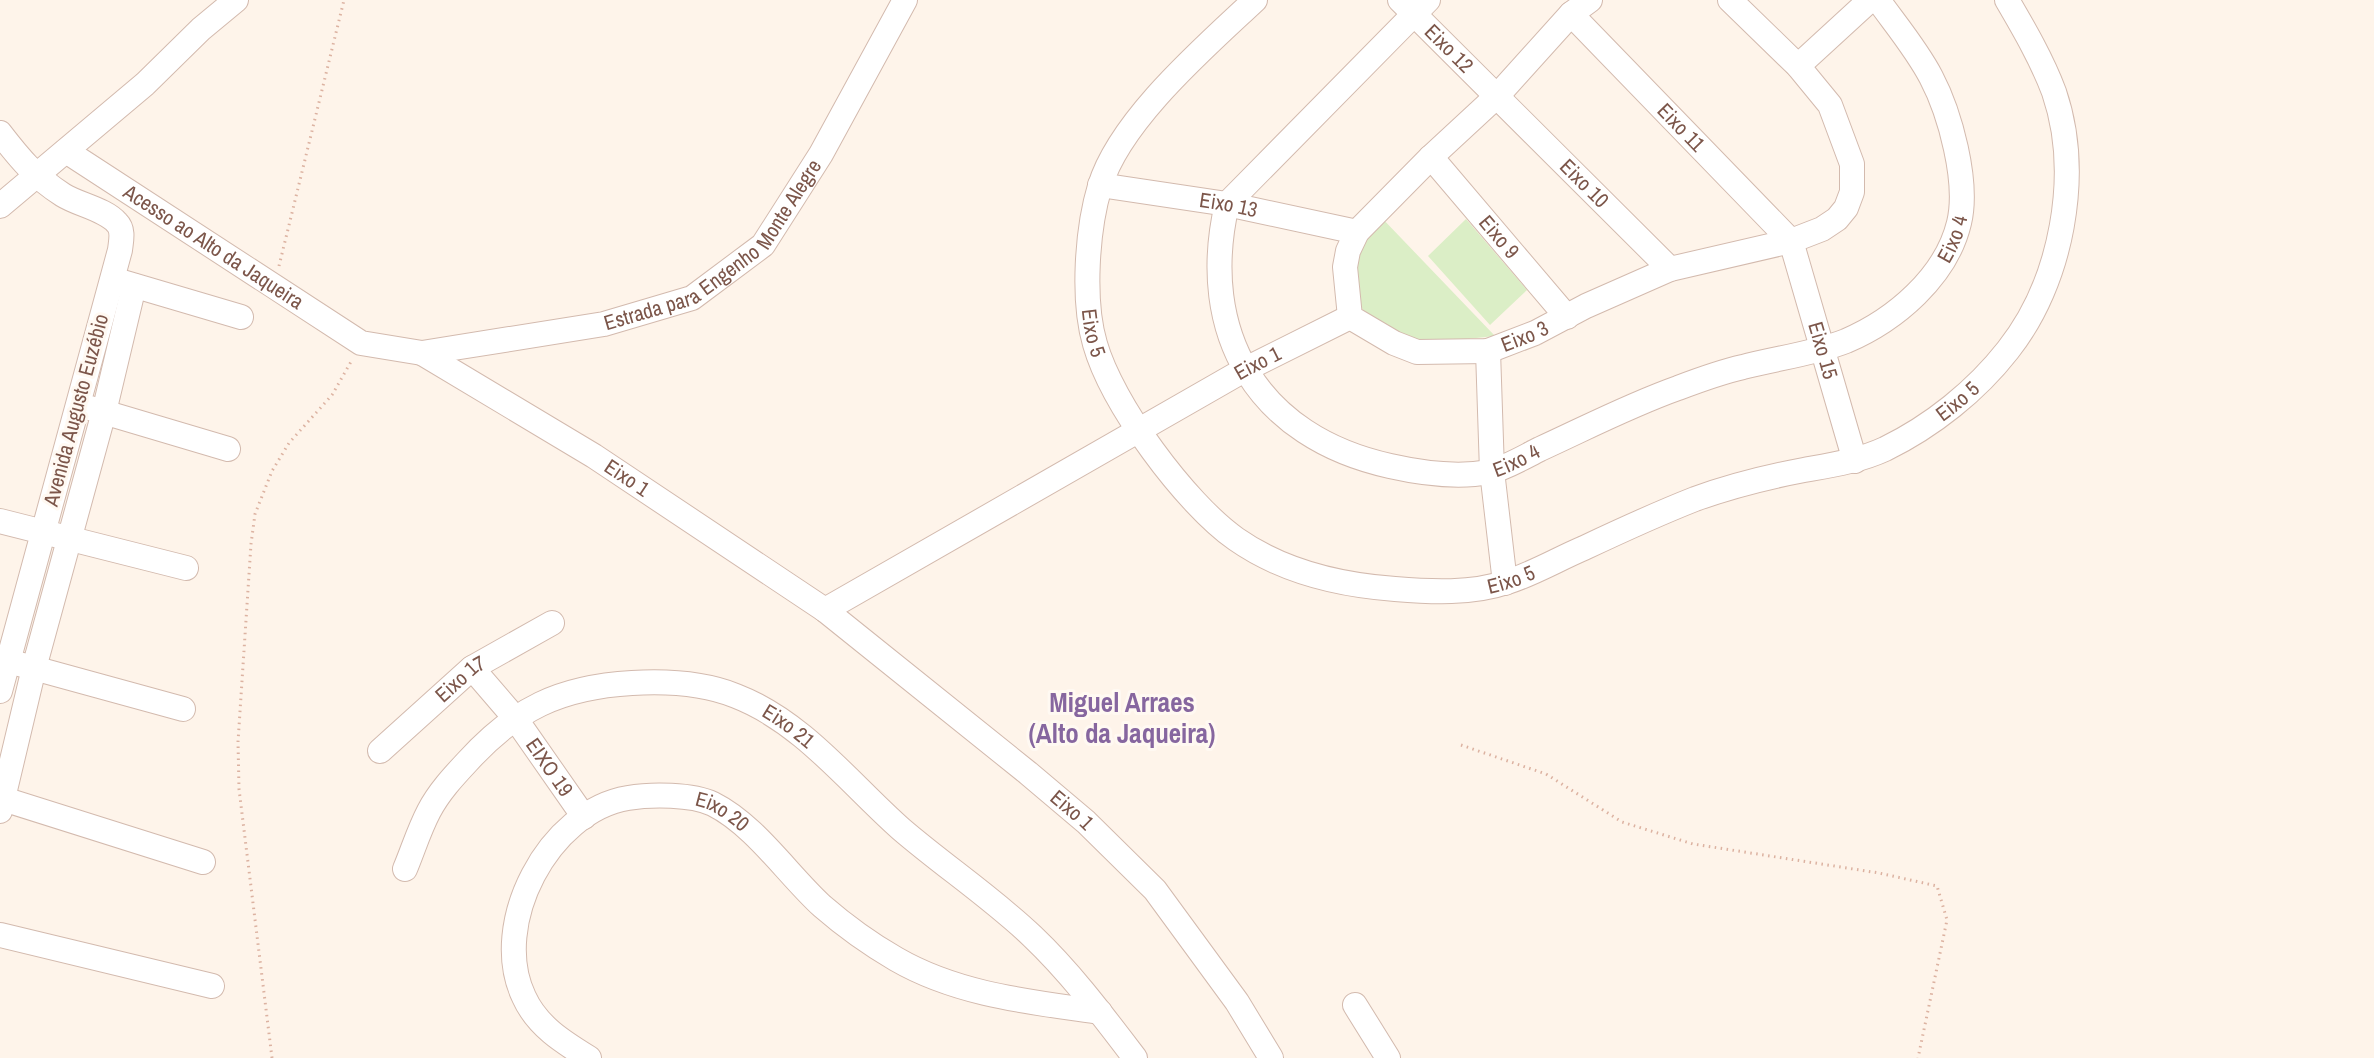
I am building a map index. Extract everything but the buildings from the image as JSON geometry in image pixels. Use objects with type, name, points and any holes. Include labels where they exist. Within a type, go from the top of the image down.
[{"type":"street","points":[[0,206],[34,175],[66,151],[236,0]]},
{"type":"street","name":"Estrada para Engenho Monte Alegre","points":[[422,353],[604,324],[692,297],[762,245],[821,154],[905,0]]},
{"type":"street","name":"Eixo 5","points":[[1254,0],[1167,85],[1140,117],[1112,160],[1100,185],[1090,239],[1088,271],[1095,344],[1112,383],[1139,430],[1183,489],[1214,522],[1238,541],[1291,568],[1326,579],[1394,589],[1434,591],[1505,583],[1674,507],[1715,492],[1755,480],[1855,461],[1913,434],[1946,412],[1980,381],[2011,348],[2035,305],[2050,268],[2061,230],[2066,174],[2062,126],[2054,92],[2030,40],[2007,0]]},
{"type":"street","points":[[1350,316],[1345,267],[1348,251],[1357,232],[1431,157],[1498,95],[1571,14],[1590,0]]},
{"type":"street","name":"Eixo 3","points":[[1350,316],[1394,344],[1417,352],[1488,351],[1670,269],[1791,240],[1822,229],[1837,219],[1846,208],[1852,192],[1852,164],[1830,105],[1798,66],[1730,0]]},
{"type":"street","points":[[1798,66],[1870,0]]},
{"type":"street","name":"Eixo 4","points":[[1227,204],[1220,234],[1220,287],[1226,318],[1244,370],[1281,413],[1332,449],[1348,455],[1429,473],[1466,474],[1492,471],[1669,391],[1741,367],[1823,349],[1876,326],[1915,295],[1931,278],[1944,258],[1959,222],[1962,199],[1959,174],[1940,96],[1920,57],[1878,0]]},
{"type":"street","points":[[1227,204],[1414,4]]},
{"type":"street","name":"Eixo 12","points":[[1414,4],[1498,95]]},
{"type":"street","name":"Eixo 11","points":[[1571,14],[1791,240]]},
{"type":"street","name":"Eixo 10","points":[[1498,95],[1670,269]]},
{"type":"street","name":"Avenida Augusto Euzébio","points":[[0,133],[34,175],[65,196],[118,223],[122,235],[120,250],[123,282],[104,412],[67,537],[1,803]]},
{"type":"street","name":"Acesso ao Alto da Jaqueira","points":[[66,151],[361,344]]},
{"type":"street","name":"Eixo 9","points":[[1431,157],[1568,316]]},
{"type":"street","name":"Eixo 13","points":[[1100,185],[1227,204],[1357,232]]},
{"type":"street","name":"Eixo 15","points":[[1791,240],[1855,461]]},
{"type":"street","points":[[123,282],[241,317]]},
{"type":"street","name":"Avenida Augusto Euzébio","points":[[0,691],[4,658],[43,531],[77,404],[123,282]]},
{"type":"street","name":"Eixo 1","points":[[825,610],[1244,370],[1350,316]]},
{"type":"street","points":[[361,344],[422,353]]},
{"type":"street","points":[[1488,351],[1492,471],[1505,583]]},
{"type":"street","name":"Eixo 1","points":[[422,353],[594,456],[825,610],[1029,773],[1126,859],[1155,890],[1237,1002],[1271,1058]]},
{"type":"street","points":[[77,404],[228,449]]},
{"type":"street","points":[[0,521],[186,568]]},
{"type":"street","name":"Eixo 17","points":[[380,751],[472,668],[552,623]]},
{"type":"street","points":[[4,658],[183,709]]},
{"type":"street","name":"EIXO 19","points":[[472,668],[515,718],[584,817]]},
{"type":"street","name":"Eixo 21","points":[[405,869],[429,812],[444,787],[490,737],[515,718],[557,695],[586,687],[615,684],[678,683],[737,696],[796,731],[900,828],[1032,936],[1101,1012],[1135,1058]]},
{"type":"street","name":"Eixo 20","points":[[589,1058],[558,1039],[534,1016],[523,996],[512,953],[514,928],[523,893],[555,845],[584,817],[607,804],[628,798],[677,796],[712,804],[737,820],[822,905],[867,942],[927,976],[962,988],[1101,1012]]},
{"type":"street","points":[[1,803],[203,861]]},
{"type":"street","points":[[0,935],[212,986]]},
{"type":"street","points":[[1355,1005],[1388,1058]]},
{"type":"path","points":[[274,288],[344,0]]},
{"type":"path","points":[[272,1058],[239,789],[238,742],[251,544],[255,514],[272,471],[290,443],[332,395],[361,344]]},
{"type":"path","points":[[1461,745],[1546,774],[1622,822],[1692,844],[1879,873],[1937,886],[1947,920],[1918,1058]]},
{"type":"green space","points":[[1379,215],[1495,336],[1420,344],[1381,329],[1357,303],[1355,255]]},
{"type":"green space","points":[[1466,219],[1527,290],[1490,325],[1428,256]]},
{"type":"district","name":"Miguel Arraes (Alto da Jaqueira)","points":[[1122,718]]}]
